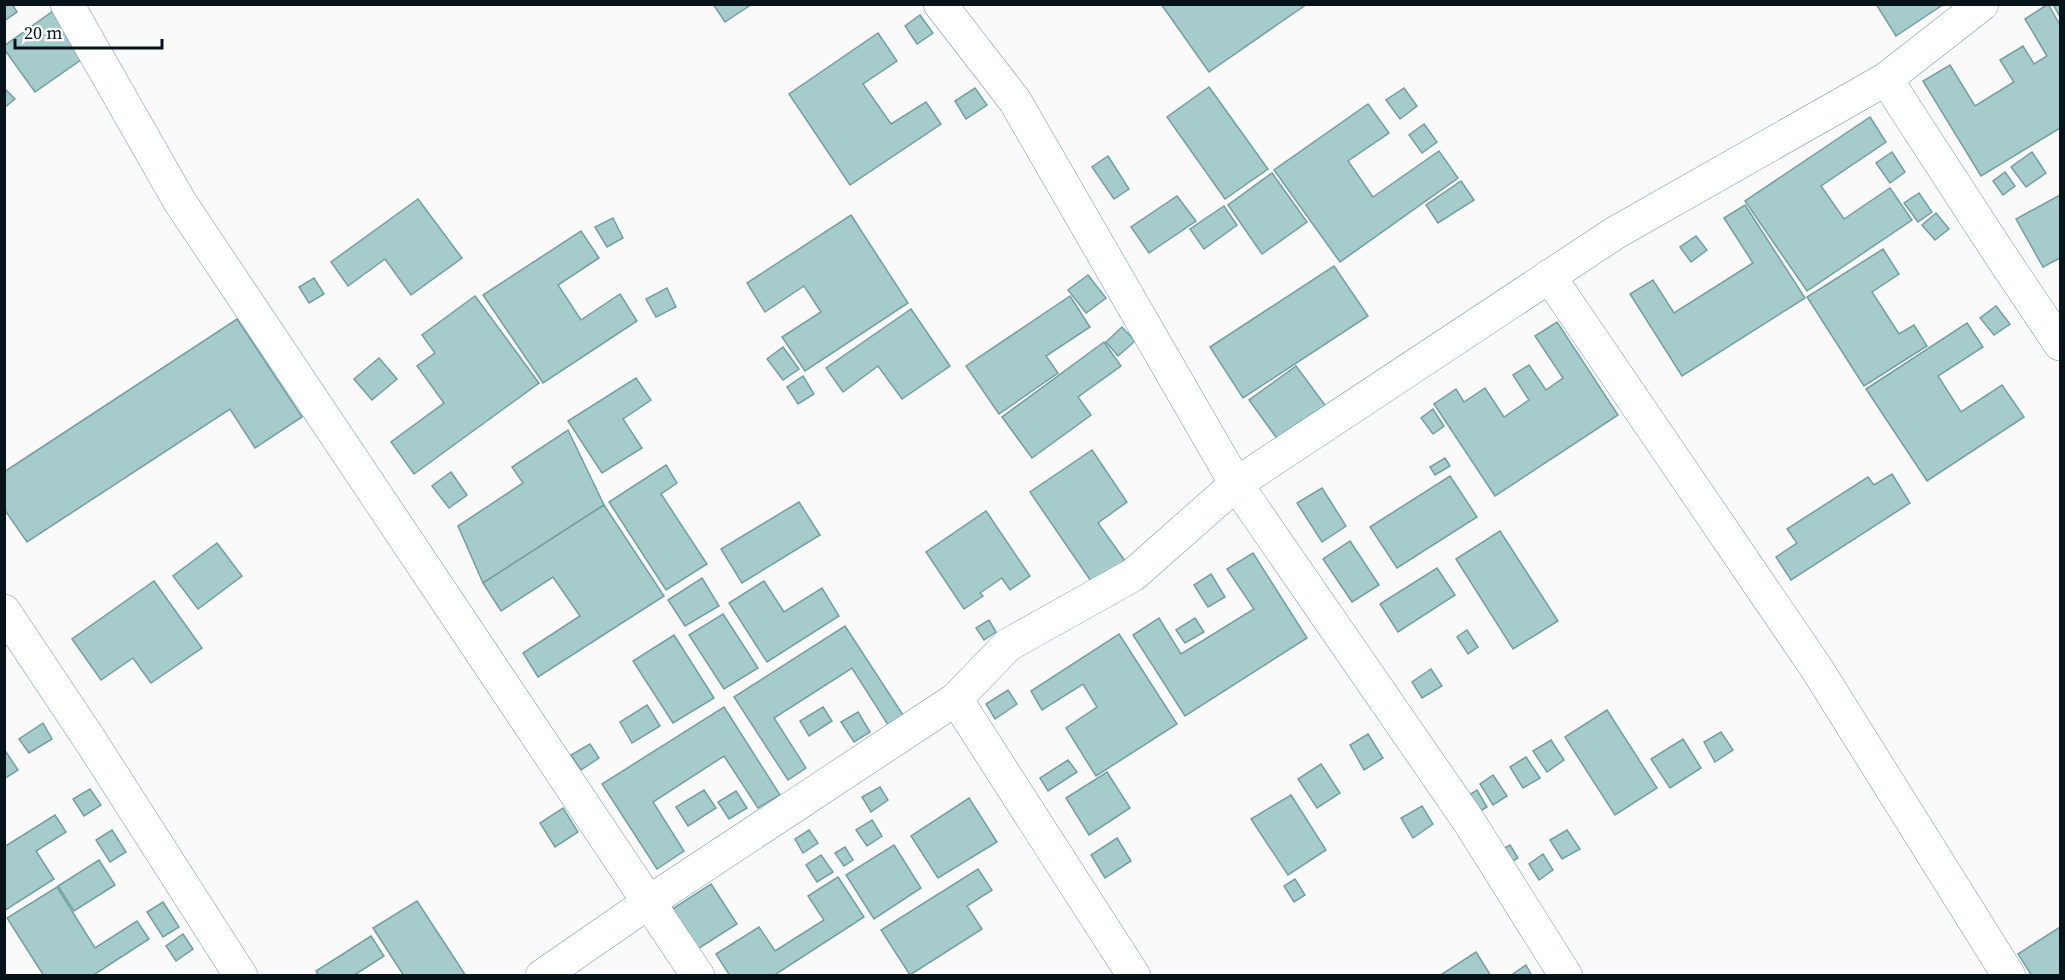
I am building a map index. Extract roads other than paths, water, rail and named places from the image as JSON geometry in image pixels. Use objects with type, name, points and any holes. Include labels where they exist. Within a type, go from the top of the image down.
[{"type":"street","points":[[67,4],[180,202],[698,975]]},
{"type":"street","points":[[940,4],[1015,101],[1236,484],[1468,819],[1566,975]]},
{"type":"street","points":[[542,975],[956,699],[1008,645],[1133,574],[1236,484],[1615,233],[1886,79],[1982,4]]},
{"type":"street","points":[[1886,79],[2061,344]]},
{"type":"street","points":[[1549,276],[1817,669],[2009,975]]},
{"type":"street","points":[[4,611],[241,975]]},
{"type":"street","points":[[956,699],[1134,975]]}]
